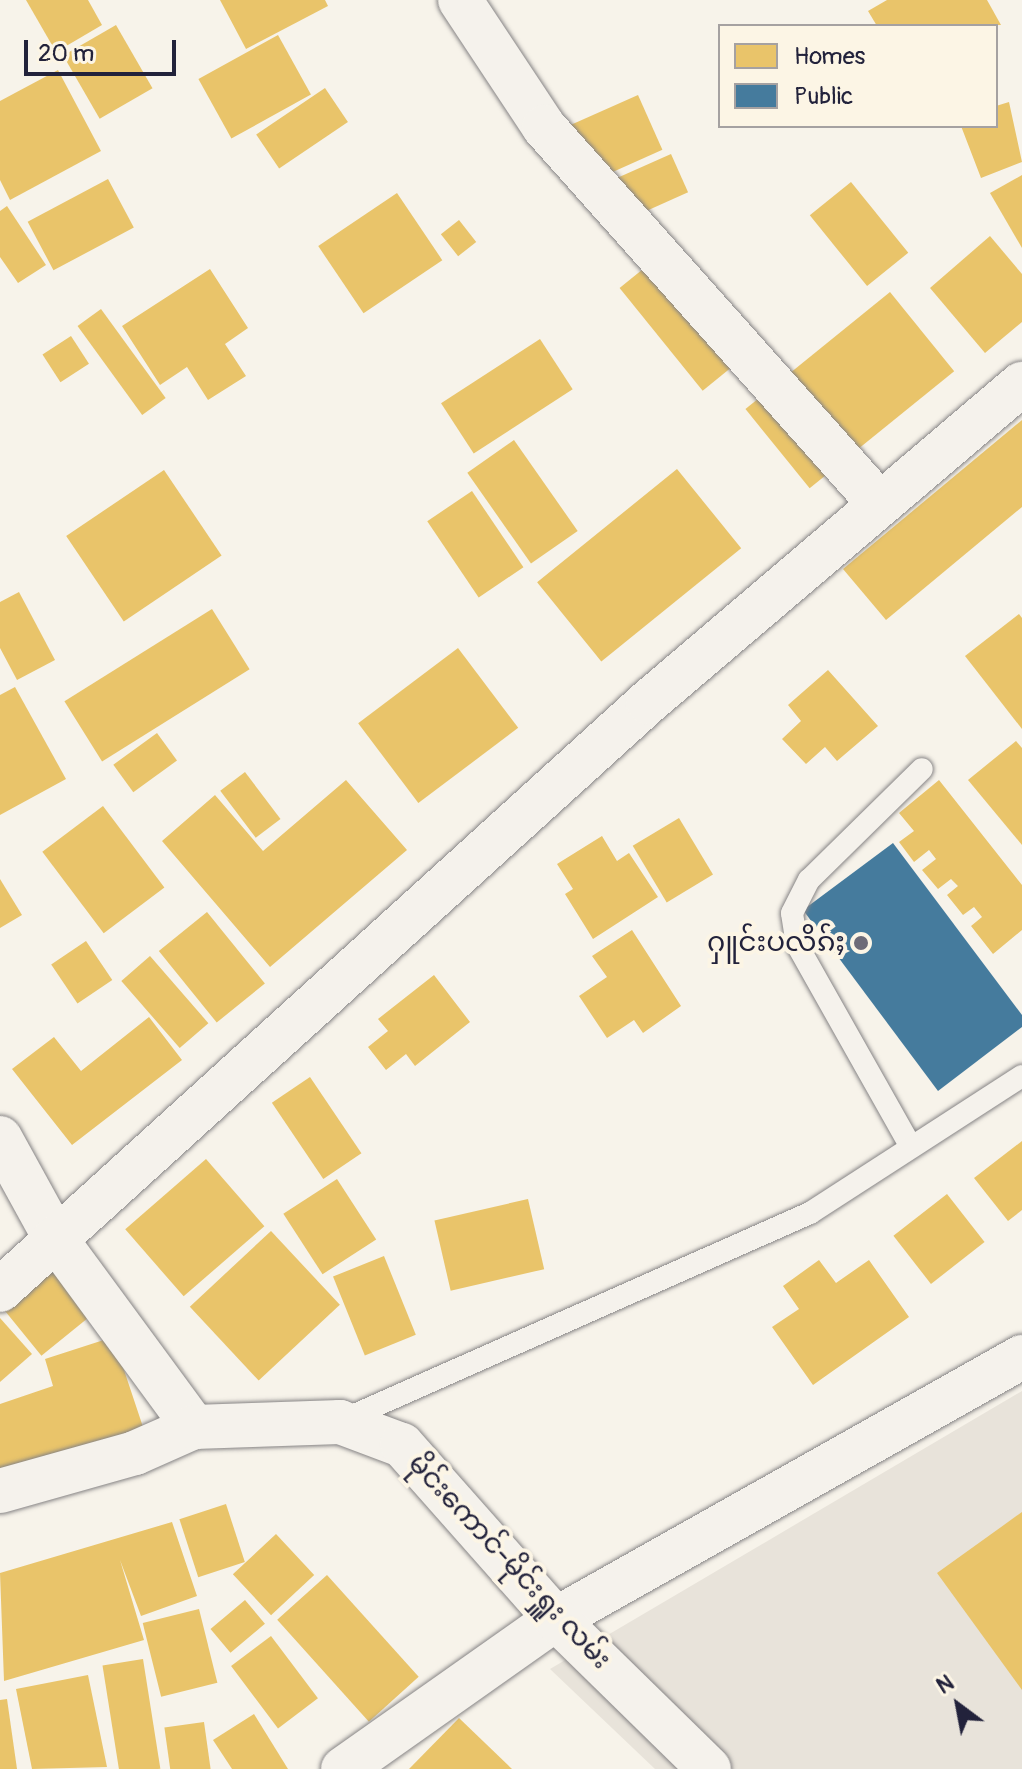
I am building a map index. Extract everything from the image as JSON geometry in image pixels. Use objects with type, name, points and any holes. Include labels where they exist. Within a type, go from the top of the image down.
[{"type":"street","points":[[460,0],[544,127],[879,503]]},
{"type":"street","points":[[0,1290],[648,702],[1022,384]]},
{"type":"street","points":[[0,1138],[55,1238],[194,1427]]},
{"type":"street","points":[[343,1769],[556,1619],[1022,1357]]},
{"type":"street","name":"မိုင်းကောင်-မိုင်းရှူး လမ်း","points":[[0,1491],[135,1453],[194,1427],[340,1422],[402,1445],[556,1619],[709,1769]]},
{"type":"lane","points":[[911,1147],[797,945],[792,913],[809,880],[922,769]]},
{"type":"lane","points":[[340,1422],[810,1213],[1022,1076]]},
{"type":"shaded area","points":[[1022,1391],[1022,1769],[655,1769],[550,1669]]},
{"type":"building: Homes","points":[[26,0],[88,0],[102,25],[56,52]]},
{"type":"building: Homes","points":[[220,0],[325,0],[328,6],[246,49]]},
{"type":"building: Homes","points":[[887,0],[987,0],[1001,25],[876,24],[868,11]]},
{"type":"building: Homes","points":[[116,25],[152,88],[100,119],[63,56]]},
{"type":"building: Homes","points":[[278,35],[311,94],[231,139],[198,79]]},
{"type":"building: Homes","points":[[58,70],[101,151],[10,200],[0,180],[0,101]]},
{"type":"building: Homes","points":[[325,88],[348,122],[279,168],[256,134]]},
{"type":"building: Homes","points":[[638,95],[662,150],[592,181],[568,126]]},
{"type":"building: Homes","points":[[1009,102],[1022,162],[981,178],[962,128],[998,128],[998,105]]},
{"type":"building: Homes","points":[[671,154],[688,192],[622,222],[605,183]]},
{"type":"building: Homes","points":[[1022,175],[1022,248],[990,193]]},
{"type":"building: Homes","points":[[108,179],[134,228],[53,270],[28,222]]},
{"type":"building: Homes","points":[[851,182],[908,253],[867,286],[810,215]]},
{"type":"building: Homes","points":[[397,193],[442,260],[364,313],[318,246]]},
{"type":"building: Homes","points":[[7,206],[46,265],[18,283],[0,257],[0,211]]},
{"type":"building: Homes","points":[[459,220],[476,242],[458,256],[441,234]]},
{"type":"building: Homes","points":[[990,236],[1022,274],[1022,322],[985,353],[930,288]]},
{"type":"building: Homes","points":[[674,244],[757,347],[703,391],[620,288]]},
{"type":"building: Homes","points":[[210,269],[248,328],[225,344],[246,376],[208,400],[187,367],[160,385],[122,326]]},
{"type":"building: Homes","points":[[890,292],[954,371],[810,488],[745,409]]},
{"type":"building: Homes","points":[[101,309],[166,398],[142,415],[78,326]]},
{"type":"building: Homes","points":[[71,336],[89,364],[60,382],[42,355]]},
{"type":"building: Homes","points":[[540,339],[573,389],[474,454],[441,403]]},
{"type":"building: Homes","points":[[1022,420],[1022,507],[886,620],[843,569]]},
{"type":"building: Homes","points":[[514,440],[578,531],[531,564],[467,473]]},
{"type":"building: Homes","points":[[677,469],[741,548],[601,662],[537,582]]},
{"type":"building: Homes","points":[[164,470],[222,555],[124,621],[66,536]]},
{"type":"building: Homes","points":[[472,491],[523,567],[479,597],[427,521]]},
{"type":"building: Homes","points":[[19,592],[55,660],[17,680],[0,648],[0,602]]},
{"type":"building: Homes","points":[[212,609],[250,669],[102,761],[64,701]]},
{"type":"building: Homes","points":[[1019,614],[1022,618],[1022,729],[965,656]]},
{"type":"building: Homes","points":[[458,648],[518,728],[418,803],[358,723]]},
{"type":"building: Homes","points":[[828,670],[878,726],[837,761],[825,747],[806,764],[782,739],[801,721],[788,705]]},
{"type":"building: Homes","points":[[15,687],[66,779],[0,815],[0,695]]},
{"type":"building: Homes","points":[[157,733],[177,761],[133,792],[113,765]]},
{"type":"building: Homes","points":[[1016,741],[1022,748],[1022,845],[968,780]]},
{"type":"building: Homes","points":[[245,772],[281,819],[256,838],[220,791]]},
{"type":"building: Homes","points":[[346,780],[407,850],[270,967],[162,841],[215,795],[263,851]]},
{"type":"building: Homes","points":[[939,780],[1022,885],[1022,930],[993,954],[971,926],[982,917],[974,907],[963,915],[947,895],[958,886],[951,879],[938,889],[922,870],[936,859],[929,850],[914,862],[899,842],[914,831],[899,813]]},
{"type":"building: Homes","points":[[103,806],[164,887],[104,933],[42,852]]},
{"type":"building: Homes","points":[[679,818],[713,875],[667,902],[633,846]]},
{"type":"building: Homes","points":[[602,836],[617,861],[629,853],[658,897],[593,939],[565,894],[573,889],[557,864]]},
{"type":"building: Homes","points":[[0,879],[22,915],[0,928]]},
{"type":"building: Homes","points":[[207,912],[265,983],[217,1023],[159,951]]},
{"type":"building: Homes","points":[[632,930],[681,1006],[643,1033],[634,1020],[607,1038],[579,996],[607,977],[592,956]]},
{"type":"building: Homes","points":[[86,941],[112,980],[77,1003],[51,964]]},
{"type":"building: Homes","points":[[150,956],[208,1023],[180,1048],[121,981]]},
{"type":"building: Homes","points":[[434,975],[470,1022],[415,1066],[406,1054],[386,1070],[368,1047],[388,1031],[378,1019]]},
{"type":"building: Homes","points":[[149,1017],[182,1060],[72,1145],[12,1069],[54,1037],[81,1071]]},
{"type":"building: Homes","points":[[310,1077],[361,1153],[323,1179],[272,1103]]},
{"type":"building: Homes","points":[[1022,1141],[1022,1210],[1008,1221],[974,1178]]},
{"type":"building: Homes","points":[[206,1159],[264,1226],[184,1296],[125,1229]]},
{"type":"building: Homes","points":[[337,1179],[376,1239],[323,1274],[283,1214]]},
{"type":"building: Homes","points":[[947,1194],[985,1242],[931,1284],[893,1236]]},
{"type":"building: Homes","points":[[528,1199],[544,1269],[451,1291],[434,1221]]},
{"type":"building: Homes","points":[[271,1231],[340,1305],[259,1381],[190,1307]]},
{"type":"building: Homes","points":[[384,1256],[416,1335],[365,1355],[333,1277]]},
{"type":"building: Homes","points":[[819,1260],[836,1283],[869,1260],[909,1317],[813,1385],[772,1327],[799,1309],[783,1286]]},
{"type":"building: Homes","points":[[61,1264],[98,1310],[41,1356],[4,1310]]},
{"type":"building: Homes","points":[[0,1318],[32,1354],[0,1382]]},
{"type":"building: Homes","points":[[113,1337],[144,1430],[0,1478],[0,1404],[53,1386],[45,1359]]},
{"type":"building: Homes","points":[[226,1504],[245,1562],[198,1577],[179,1519]]},
{"type":"building: Homes","points":[[1022,1512],[1022,1690],[937,1573]]},
{"type":"building: Homes","points":[[172,1522],[197,1596],[141,1616],[120,1560],[144,1640],[4,1681],[0,1573]]},
{"type":"building: Homes","points":[[276,1534],[314,1575],[271,1615],[233,1574]]},
{"type":"building: Homes","points":[[327,1575],[419,1677],[369,1722],[277,1620]]},
{"type":"building: Homes","points":[[245,1600],[265,1624],[230,1653],[211,1629]]},
{"type":"building: Homes","points":[[199,1609],[217,1683],[161,1697],[143,1623]]},
{"type":"building: Homes","points":[[271,1636],[318,1698],[278,1728],[231,1666]]},
{"type":"building: Homes","points":[[143,1659],[160,1769],[119,1769],[103,1665]]},
{"type":"building: Homes","points":[[88,1675],[107,1767],[32,1769],[16,1689]]},
{"type":"building: Homes","points":[[7,1699],[17,1769],[0,1769],[0,1700]]},
{"type":"building: Homes","points":[[254,1714],[288,1769],[232,1769],[213,1740]]},
{"type":"building: Homes","points":[[459,1718],[512,1769],[409,1769]]},
{"type":"building: Homes","points":[[204,1722],[211,1769],[170,1769],[164,1728]]},
{"type":"building: Public","points":[[893,843],[1022,1015],[1022,1027],[938,1091],[803,910]]},
{"type":"place","name":"ႁူင်းပလိၵ်ႈ","points":[[861,943]]}]
